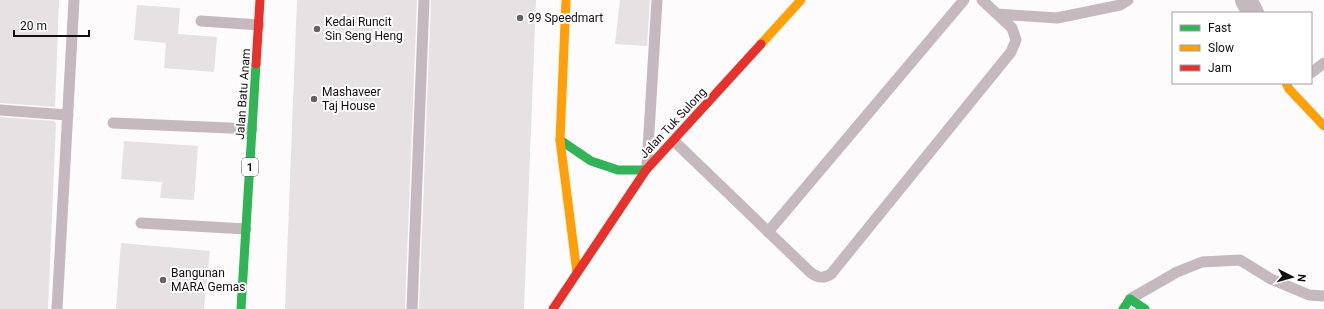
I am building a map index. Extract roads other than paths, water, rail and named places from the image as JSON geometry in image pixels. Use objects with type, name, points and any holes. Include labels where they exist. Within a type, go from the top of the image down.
[{"type":"main road","name":"Jalan Batu Anam","points":[[242,309],[260,0]]},
{"type":"main road","points":[[566,0],[560,140],[577,273]]},
{"type":"main road","name":"Jalan Tuk Sulong","points":[[553,309],[646,170],[801,0]]},
{"type":"main road","points":[[1291,85],[1324,126]]},
{"type":"main road","points":[[560,140],[591,161],[618,170],[646,170]]},
{"type":"main road","points":[[1123,309],[1130,299],[1145,309]]},
{"type":"street","points":[[1246,0],[1252,12]]},
{"type":"lane","points":[[57,309],[74,0]]},
{"type":"lane","points":[[412,309],[424,0]]},
{"type":"lane","points":[[646,170],[657,0]]},
{"type":"lane","points":[[783,0],[790,13]]},
{"type":"lane","points":[[768,232],[964,0]]},
{"type":"lane","points":[[674,141],[815,276],[826,277],[831,274],[1011,52],[1016,40],[1012,28],[982,0]]},
{"type":"lane","points":[[997,14],[1057,18],[1120,5],[1128,0]]},
{"type":"lane","points":[[201,20],[259,24]]},
{"type":"lane","points":[[1312,72],[1324,64]]},
{"type":"lane","points":[[0,110],[68,115]]},
{"type":"lane","points":[[113,123],[252,129]]},
{"type":"lane","points":[[141,223],[246,229]]},
{"type":"lane","points":[[1130,299],[1177,272],[1202,262],[1240,260],[1277,282],[1309,295],[1324,296]]},
{"type":"place","name":"99 Speedmart","points":[[520,18]]},
{"type":"place","name":"Kedai Runcit Sin Seng Heng","points":[[317,29]]},
{"type":"place","name":"Mashaveer Taj House","points":[[314,99]]},
{"type":"place","name":"Bangunan MARA Gemas","points":[[163,280]]}]
